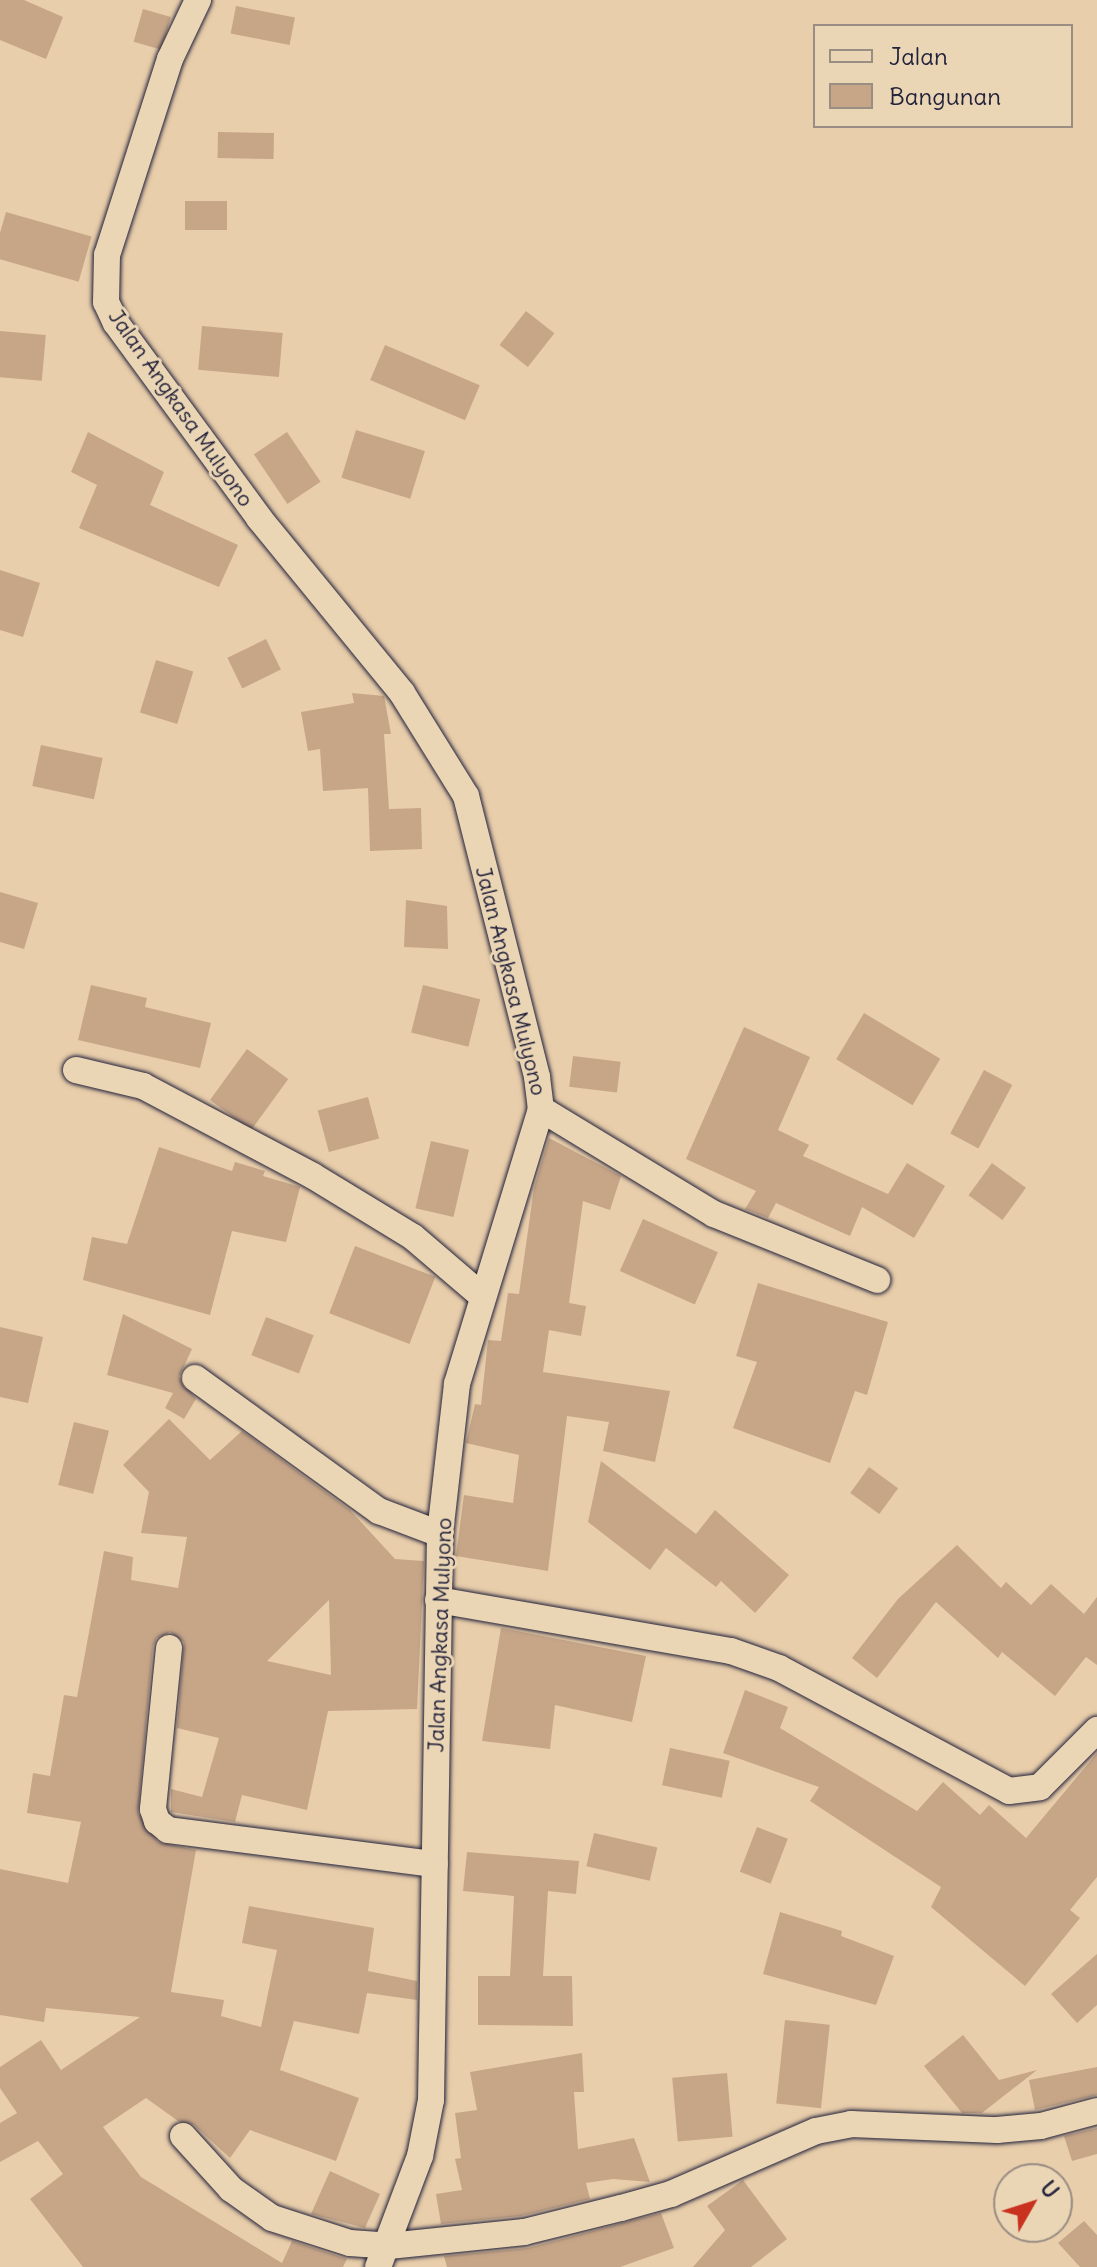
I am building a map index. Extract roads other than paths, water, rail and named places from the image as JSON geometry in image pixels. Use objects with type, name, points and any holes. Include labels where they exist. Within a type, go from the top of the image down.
[{"type":"street","name":"Jalan Angkasa Mulyono","points":[[198,0],[170,59],[107,255],[106,302],[116,323],[259,518],[402,693],[466,796],[541,1109],[481,1295],[457,1384],[440,1534],[431,2100],[420,2156],[383,2256]]},
{"type":"street","points":[[76,1070],[143,1086],[313,1176],[413,1237],[481,1295]]},
{"type":"street","points":[[541,1109],[714,1214],[877,1280]]},
{"type":"street","points":[[195,1378],[379,1511],[440,1534]]},
{"type":"street","points":[[438,1600],[731,1651],[779,1668],[1009,1791],[1040,1787],[1097,1730]]},
{"type":"street","points":[[169,1648],[153,1809],[157,1821],[168,1830],[435,1864]]},
{"type":"street","points":[[183,2136],[231,2189],[272,2218],[383,2256],[524,2232],[671,2194],[816,2131],[851,2124],[997,2130],[1041,2126],[1097,2111]]}]
